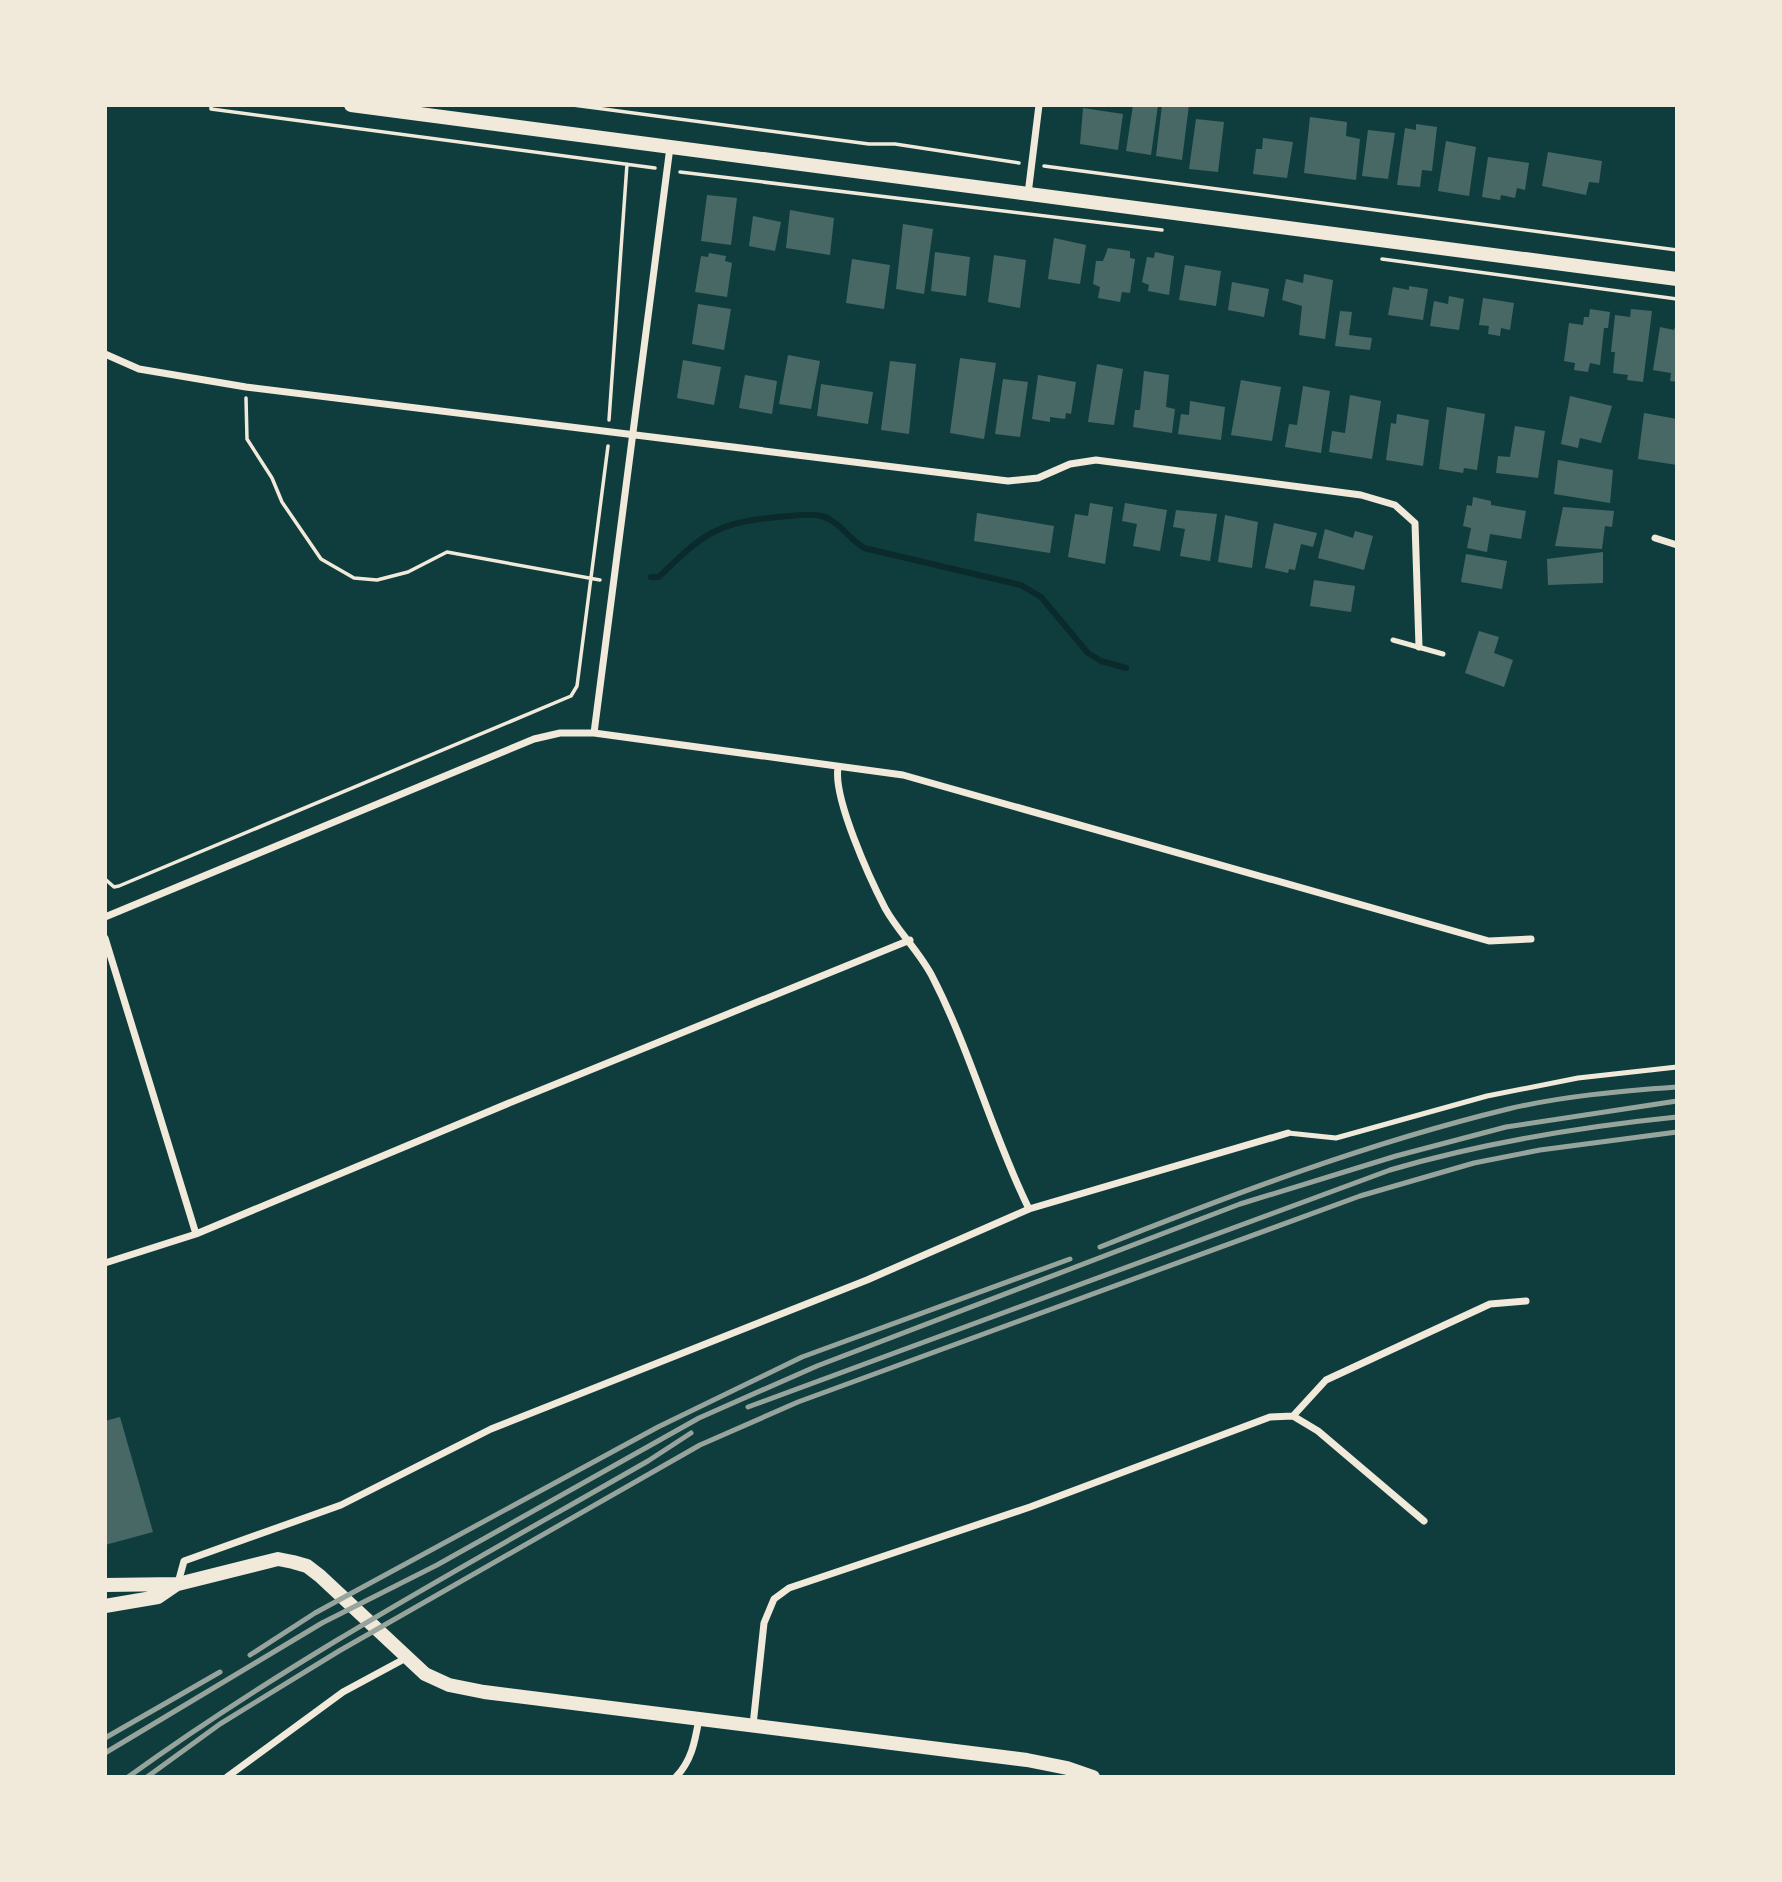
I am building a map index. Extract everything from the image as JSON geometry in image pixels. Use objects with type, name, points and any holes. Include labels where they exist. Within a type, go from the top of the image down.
[{"type":"main road","points":[[351,105],[1677,279]]},
{"type":"main road","points":[[105,1586],[178,1584],[278,1559],[307,1566],[425,1674],[449,1685],[752,1726],[1027,1759],[1093,1777]]},
{"type":"main road","points":[[105,1606],[158,1597],[178,1584]]},
{"type":"street","points":[[1028,194],[1039,105]]},
{"type":"street","points":[[594,733],[670,146]]},
{"type":"street","points":[[105,355],[139,369],[246,387],[1008,481],[1038,478],[1070,464],[1096,460],[1361,495],[1395,505],[1415,523],[1419,647]]},
{"type":"street","points":[[1656,538],[1677,545]]},
{"type":"street","points":[[105,917],[534,739],[560,733],[594,733],[903,775],[1489,941],[1531,939]]},
{"type":"street","points":[[838,768],[836,777],[842,806],[886,909],[910,940],[933,979],[1029,1209]]},
{"type":"street","points":[[105,938],[196,1234]]},
{"type":"street","points":[[105,1263],[196,1234],[910,940]]},
{"type":"street","points":[[178,1584],[184,1561],[341,1504],[491,1429],[867,1280],[1029,1209],[1288,1133]]},
{"type":"street","points":[[1293,1416],[1326,1380],[1490,1304],[1526,1301]]},
{"type":"street","points":[[752,1726],[766,1616],[774,1598],[789,1588],[1030,1507],[1270,1417],[1293,1416],[1318,1432],[1424,1521]]},
{"type":"street","points":[[227,1777],[344,1692],[402,1654]]},
{"type":"street","points":[[676,1777],[685,1767],[693,1749],[699,1718]]},
{"type":"lane","points":[[1393,640],[1443,654]]},
{"type":"lane","points":[[1288,1133],[1336,1138],[1488,1096],[1578,1078],[1677,1067]]},
{"type":"path","points":[[211,105],[211,109],[667,170],[1166,230]]},
{"type":"path","points":[[573,105],[869,144],[895,144],[1032,165],[1677,250]]},
{"type":"path","points":[[105,879],[114,887],[119,886],[571,696],[577,686],[608,433],[627,164]]},
{"type":"path","points":[[1374,258],[1677,299]]},
{"type":"path","points":[[246,387],[247,439],[272,478],[282,502],[321,559],[354,578],[377,580],[408,572],[447,552],[612,582]]},
{"type":"building","points":[[1133,105],[1158,105],[1151,155],[1126,151]]},
{"type":"building","points":[[1162,105],[1189,105],[1182,160],[1156,156]]},
{"type":"building","points":[[1083,108],[1123,114],[1118,150],[1080,144]]},
{"type":"building","points":[[1310,117],[1347,122],[1346,136],[1360,139],[1356,180],[1304,173]]},
{"type":"building","points":[[1196,119],[1224,122],[1218,172],[1189,169]]},
{"type":"building","points":[[1416,124],[1437,127],[1432,171],[1422,170],[1420,187],[1397,185],[1405,128],[1416,130]]},
{"type":"building","points":[[1368,130],[1395,133],[1388,179],[1362,176]]},
{"type":"building","points":[[1263,138],[1293,142],[1287,178],[1253,174],[1256,149],[1262,149]]},
{"type":"building","points":[[1446,141],[1476,147],[1469,196],[1438,191]]},
{"type":"building","points":[[1548,152],[1602,161],[1599,183],[1589,182],[1586,195],[1542,186]]},
{"type":"building","points":[[1488,157],[1529,163],[1525,190],[1517,188],[1515,198],[1501,195],[1500,200],[1482,197]]},
{"type":"building","points":[[707,195],[737,198],[731,245],[701,241]]},
{"type":"building","points":[[790,210],[834,218],[830,255],[786,248]]},
{"type":"building","points":[[753,216],[781,222],[775,251],[749,246]]},
{"type":"building","points":[[903,224],[933,229],[924,294],[896,289]]},
{"type":"building","points":[[1054,238],[1086,245],[1080,284],[1048,279]]},
{"type":"building","points":[[1108,248],[1130,251],[1130,258],[1135,259],[1130,293],[1122,292],[1120,302],[1098,298],[1100,287],[1093,284],[1096,261],[1103,261]]},
{"type":"building","points":[[935,252],[970,257],[966,296],[931,291]]},
{"type":"building","points":[[1155,252],[1174,256],[1169,295],[1148,291],[1149,285],[1142,282],[1147,257],[1154,258]]},
{"type":"building","points":[[709,253],[726,256],[725,261],[732,263],[727,297],[695,292],[701,256],[708,257]]},
{"type":"building","points":[[994,255],[1026,260],[1020,308],[988,302]]},
{"type":"building","points":[[852,259],[890,265],[884,309],[846,303]]},
{"type":"building","points":[[1185,265],[1221,271],[1216,306],[1179,300]]},
{"type":"building","points":[[1304,274],[1333,280],[1325,339],[1299,335],[1302,306],[1282,300],[1286,279],[1303,283]]},
{"type":"building","points":[[1232,282],[1269,289],[1264,317],[1228,310]]},
{"type":"building","points":[[1409,286],[1428,289],[1423,320],[1388,315],[1393,287],[1409,290]]},
{"type":"building","points":[[1449,296],[1464,299],[1459,330],[1430,326],[1434,301],[1448,304]]},
{"type":"building","points":[[1483,298],[1514,303],[1510,330],[1501,328],[1500,336],[1488,334],[1489,326],[1479,325]]},
{"type":"building","points":[[698,304],[731,309],[724,350],[692,344]]},
{"type":"building","points":[[1590,309],[1610,312],[1608,328],[1604,328],[1600,365],[1590,363],[1588,372],[1574,370],[1575,363],[1564,361],[1569,323],[1583,325],[1584,317],[1589,317]]},
{"type":"building","points":[[1631,309],[1652,311],[1643,382],[1627,380],[1628,375],[1613,373],[1615,352],[1611,352],[1615,315],[1630,317]]},
{"type":"building","points":[[1340,311],[1352,312],[1349,335],[1372,338],[1370,350],[1335,346]]},
{"type":"building","points":[[1676,323],[1677,382],[1670,381],[1671,373],[1653,370],[1660,327],[1674,330]]},
{"type":"building","points":[[788,355],[820,361],[811,409],[779,404]]},
{"type":"building","points":[[960,358],[996,363],[984,439],[950,433]]},
{"type":"building","points":[[683,360],[721,367],[714,405],[677,398]]},
{"type":"building","points":[[890,361],[916,364],[909,434],[881,430]]},
{"type":"building","points":[[1097,364],[1123,369],[1114,425],[1088,422]]},
{"type":"building","points":[[1144,371],[1169,375],[1166,407],[1175,409],[1172,433],[1133,427],[1135,410],[1140,410]]},
{"type":"building","points":[[745,375],[777,381],[772,414],[739,408]]},
{"type":"building","points":[[1038,375],[1076,382],[1071,414],[1066,413],[1065,419],[1050,417],[1050,422],[1032,419]]},
{"type":"building","points":[[1003,379],[1028,382],[1020,437],[995,434]]},
{"type":"building","points":[[1241,380],[1281,387],[1272,441],[1231,435]]},
{"type":"building","points":[[821,384],[873,392],[868,424],[817,416]]},
{"type":"building","points":[[1303,386],[1330,391],[1321,453],[1285,447],[1289,424],[1297,425]]},
{"type":"building","points":[[1350,395],[1381,401],[1372,459],[1329,452],[1332,431],[1345,433]]},
{"type":"building","points":[[1570,396],[1612,406],[1601,443],[1580,438],[1578,448],[1561,444]]},
{"type":"building","points":[[1190,401],[1225,407],[1221,440],[1178,434],[1181,414],[1189,415]]},
{"type":"building","points":[[1447,407],[1485,414],[1477,470],[1464,468],[1463,473],[1439,469]]},
{"type":"building","points":[[1644,413],[1677,419],[1677,465],[1638,459]]},
{"type":"building","points":[[1397,414],[1429,420],[1423,466],[1386,460],[1391,423],[1396,424]]},
{"type":"building","points":[[1515,426],[1545,431],[1538,478],[1496,473],[1498,456],[1510,457]]},
{"type":"building","points":[[1558,460],[1613,470],[1610,503],[1554,494]]},
{"type":"building","points":[[1473,497],[1491,501],[1491,505],[1526,511],[1521,539],[1490,534],[1487,552],[1467,548],[1471,528],[1463,526],[1467,505],[1472,506]]},
{"type":"building","points":[[1090,503],[1113,507],[1105,564],[1068,557],[1075,514],[1088,516]]},
{"type":"building","points":[[1125,503],[1167,510],[1160,551],[1133,546],[1137,524],[1122,521]]},
{"type":"building","points":[[1563,507],[1614,511],[1612,527],[1605,526],[1602,549],[1555,546]]},
{"type":"building","points":[[1176,510],[1217,514],[1210,561],[1180,556],[1185,529],[1173,527]]},
{"type":"building","points":[[977,513],[1054,526],[1050,553],[974,541]]},
{"type":"building","points":[[1225,515],[1258,522],[1252,568],[1218,562]]},
{"type":"building","points":[[1274,523],[1317,533],[1313,547],[1301,544],[1295,570],[1289,569],[1288,573],[1265,568]]},
{"type":"building","points":[[1325,529],[1353,538],[1355,531],[1373,536],[1364,570],[1318,558]]},
{"type":"building","points":[[1603,552],[1603,583],[1548,585],[1547,559]]},
{"type":"building","points":[[1466,554],[1507,561],[1502,589],[1461,582]]},
{"type":"building","points":[[1314,580],[1355,586],[1351,612],[1310,606]]},
{"type":"building","points":[[1479,631],[1499,637],[1494,653],[1513,660],[1504,687],[1465,673]]},
{"type":"building","points":[[120,1417],[153,1532],[105,1545],[105,1421]]},
{"type":"waterway","points":[[651,577],[659,577],[700,540],[726,527],[758,519],[822,516],[834,522],[864,548],[1021,585],[1041,597],[1088,653],[1101,661],[1126,668]]},
{"type":"railway","points":[[1100,1247],[1301,1171],[1404,1137],[1508,1109],[1550,1101],[1677,1087]]},
{"type":"railway","points":[[105,1753],[322,1623],[437,1565],[699,1418],[817,1366],[1240,1204],[1396,1156],[1506,1127],[1677,1101]]},
{"type":"railway","points":[[748,1407],[1390,1170],[1461,1151],[1532,1137],[1677,1117]]},
{"type":"railway","points":[[147,1777],[220,1724],[339,1651],[700,1445],[798,1402],[1360,1196],[1474,1163],[1540,1150],[1677,1132]]},
{"type":"railway","points":[[250,1655],[315,1613],[658,1427],[802,1357],[1070,1259]]},
{"type":"railway","points":[[128,1777],[190,1733],[319,1651],[648,1461],[691,1433]]},
{"type":"railway","points":[[105,1738],[220,1672]]}]
